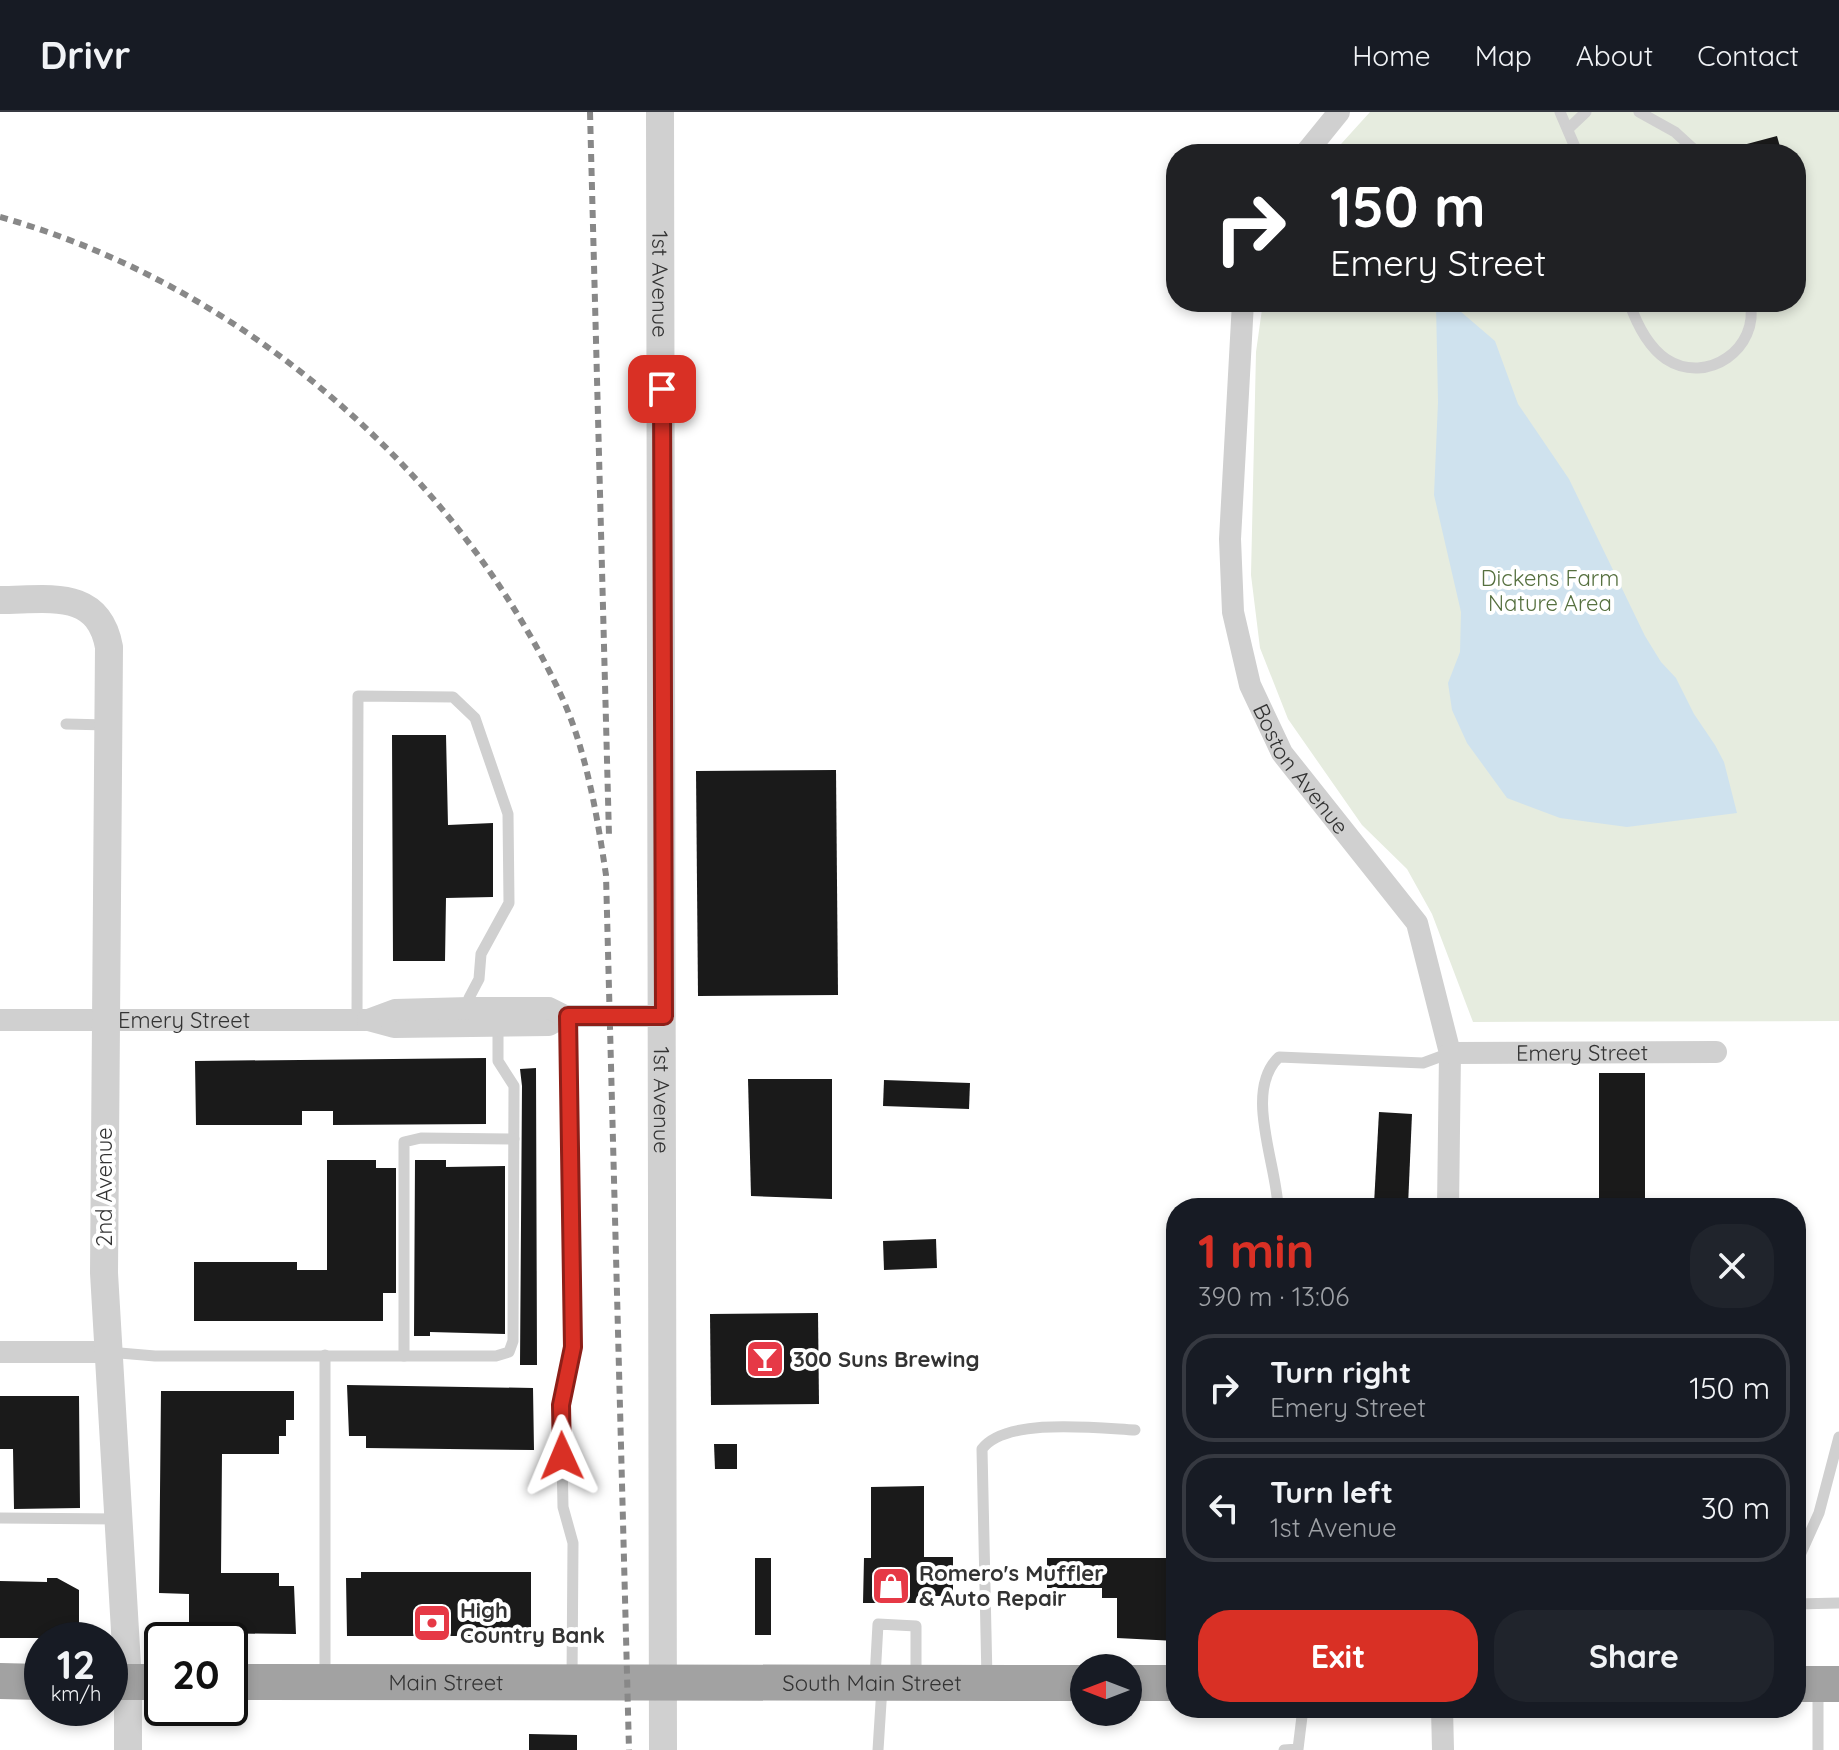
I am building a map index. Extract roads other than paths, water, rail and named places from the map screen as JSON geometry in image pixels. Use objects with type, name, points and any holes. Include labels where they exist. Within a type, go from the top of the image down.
[{"type":"highway","points":[[0,1681],[24,1682]]},
{"type":"highway","name":"Main Street","points":[[248,1682],[662,1682]]},
{"type":"highway","name":"South Main Street","points":[[662,1682],[1070,1683]]},
{"type":"highway","points":[[1142,1683],[1166,1683]]},
{"type":"street","name":"1st Avenue","points":[[660,112],[663,1750]]},
{"type":"street","points":[[1313,144],[1339,112]]},
{"type":"street","name":"Boston Avenue","points":[[1242,312],[1230,539],[1233,612],[1250,685],[1282,753],[1417,923],[1450,1053],[1448,1198]]},
{"type":"street","name":"2nd Avenue","points":[[0,600],[82,604],[94,611],[105,624],[109,647],[104,1273],[118,1519],[133,1682],[128,1750]]},
{"type":"street","name":"Emery Street","points":[[362,1020],[395,1010],[469,1008],[549,1008],[567,1016],[664,1016]]},
{"type":"street","name":"Emery Street","points":[[0,1020],[362,1020],[394,1027],[549,1025],[567,1016]]},
{"type":"street","name":"Emery Street","points":[[1450,1053],[1716,1052]]},
{"type":"street","points":[[0,1352],[107,1352]]},
{"type":"street","points":[[1442,1718],[1443,1750]]},
{"type":"lane","points":[[1560,112],[1574,144]]},
{"type":"lane","points":[[1568,129],[1586,112]]},
{"type":"lane","points":[[1639,112],[1675,132],[1688,144]]},
{"type":"lane","points":[[1634,312],[1643,331],[1664,358],[1695,368],[1728,359],[1746,343],[1751,328],[1750,312]]},
{"type":"lane","points":[[362,1020],[358,696],[453,697],[475,718],[508,814],[509,903],[481,954],[479,979],[469,998],[469,1008]]},
{"type":"lane","points":[[66,724],[108,725]]},
{"type":"lane","points":[[567,1016],[573,1347],[561,1405],[563,1507],[573,1543],[572,1683]]},
{"type":"lane","points":[[107,1352],[155,1356],[496,1356],[509,1352],[513,1341],[514,1086],[498,1061],[498,1026]]},
{"type":"lane","points":[[1278,1198],[1277,1183],[1265,1138],[1263,1094],[1267,1069],[1279,1057],[1423,1063],[1450,1053]]},
{"type":"lane","points":[[404,1356],[404,1142],[421,1138],[514,1139]]},
{"type":"lane","points":[[325,1355],[325,1683]]},
{"type":"lane","points":[[987,1683],[982,1449],[988,1440],[999,1436],[1054,1425],[1135,1430]]},
{"type":"lane","points":[[1806,1542],[1819,1513],[1839,1437]]},
{"type":"lane","points":[[0,1518],[118,1519]]},
{"type":"lane","points":[[1806,1604],[1839,1603]]},
{"type":"lane","points":[[878,1750],[891,1682],[916,1626],[878,1624],[891,1682]]},
{"type":"lane","points":[[1818,1684],[1818,1750]]},
{"type":"lane","points":[[1284,1750],[1298,1749],[1302,1718]]},
{"type":"water","points":[[1436,312],[1461,312],[1495,341],[1518,404],[1569,479],[1645,636],[1661,662],[1676,678],[1724,762],[1737,813],[1627,827],[1560,818],[1507,798],[1467,743],[1452,710],[1448,683],[1460,652],[1461,612],[1434,495],[1438,402]]},
{"type":"railway","points":[[590,112],[609,836]]},
{"type":"railway","points":[[0,217],[88,247],[173,288],[254,338],[330,396],[399,461],[461,533],[515,611],[569,714],[589,782],[606,875],[629,1750]]},
{"type":"place","name":"300 Suns Brewing","points":[[765,1359]]},
{"type":"place","name":"Romero's Muffler & Auto Repair","points":[[891,1586]]},
{"type":"place","name":"High Country Bank","points":[[432,1623]]},
{"type":"park label","name":"Dickens Farm Nature Area","points":[[1550,590]]}]
